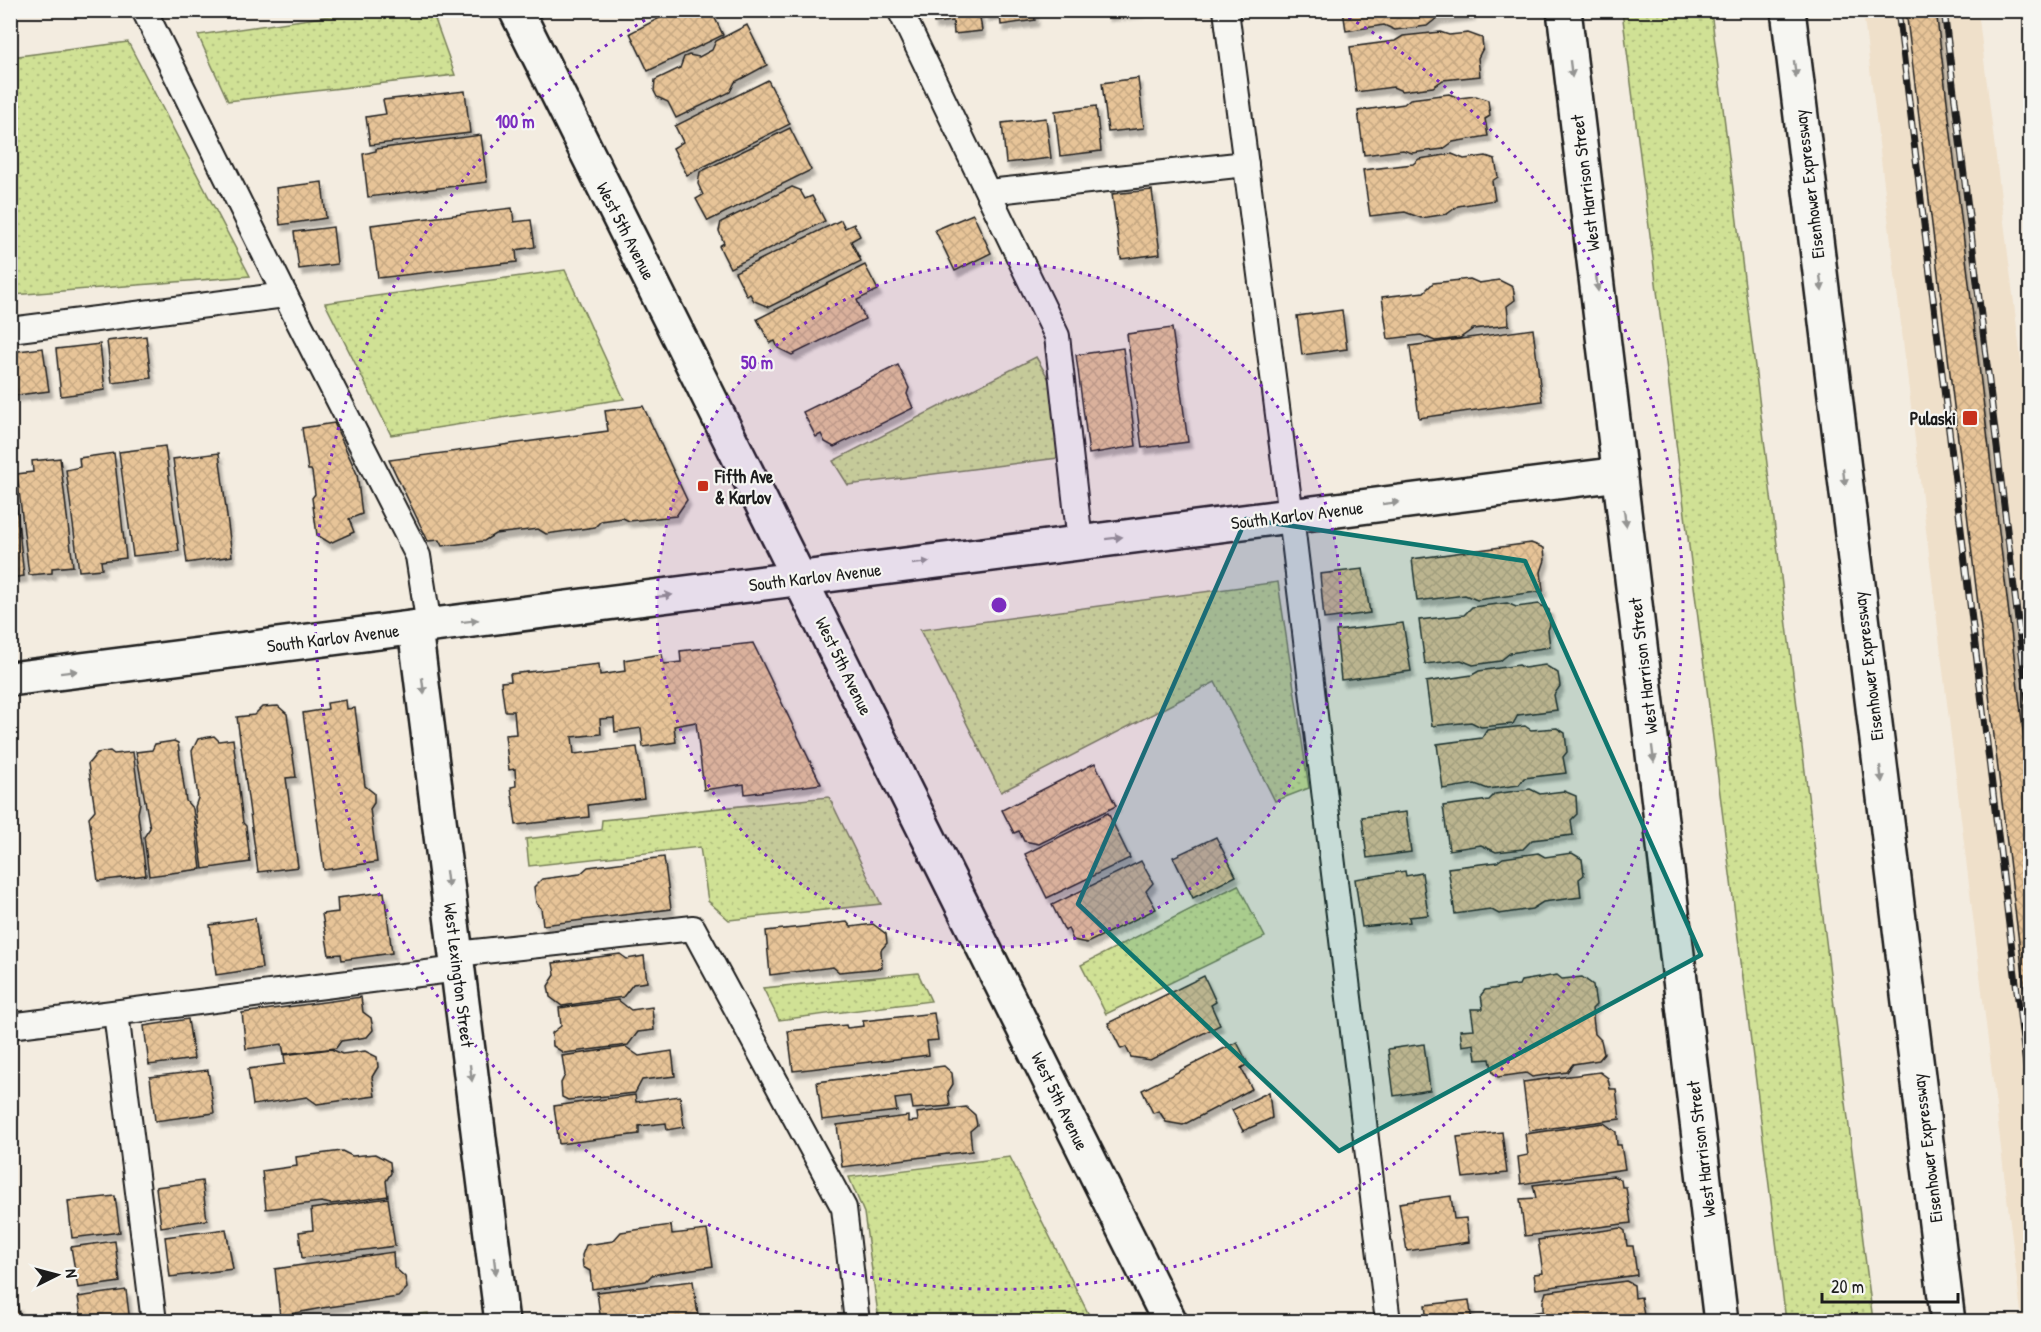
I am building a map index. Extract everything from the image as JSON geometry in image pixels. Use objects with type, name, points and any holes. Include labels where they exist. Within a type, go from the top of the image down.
[{"type":"main road","name":"West 5th Avenue","points":[[516,10],[1170,1322]]},
{"type":"main road","name":"West Harrison Street","points":[[1564,10],[1721,1322]]},
{"type":"main road","name":"Eisenhower Expressway","points":[[1788,10],[1948,1322]]},
{"type":"main road","name":"South Karlov Avenue","points":[[10,679],[1620,474]]},
{"type":"main road","name":"West Lexington Street","points":[[422,627],[457,962],[502,1322]]},
{"type":"lane","points":[[144,10],[285,295],[418,556],[422,627]]},
{"type":"lane","points":[[900,10],[1057,336],[1080,542]]},
{"type":"lane","points":[[1226,10],[1291,516],[1388,1322]]},
{"type":"lane","points":[[988,192],[1246,164]]},
{"type":"lane","points":[[10,330],[285,295]]},
{"type":"lane","points":[[10,1026],[693,928],[844,1208],[857,1322]]},
{"type":"lane","points":[[116,1012],[154,1322]]},
{"type":"highlighted area","points":[[1246,519],[1525,561],[1701,955],[1339,1151],[1078,904]]},
{"type":"shaded area","points":[[1863,11],[1978,11],[2030,433],[2030,1321],[2022,1321]]},
{"type":"green space","points":[[364,11],[432,11],[455,75],[228,101],[198,35]]},
{"type":"green space","points":[[1622,11],[1711,11],[1873,1321],[1786,1321]]},
{"type":"green space","points":[[128,42],[250,276],[13,295],[10,269],[11,57]]},
{"type":"green space","points":[[565,270],[624,399],[391,435],[325,303]]},
{"type":"green space","points":[[1036,357],[1050,381],[1058,458],[848,485],[833,461]]},
{"type":"green space","points":[[1278,582],[1309,788],[1275,801],[1215,682],[1001,792],[920,630]]},
{"type":"green space","points":[[829,797],[881,904],[729,920],[708,901],[700,847],[529,866],[526,839],[601,830],[602,820]]},
{"type":"green space","points":[[1238,885],[1265,937],[1106,1014],[1081,965]]},
{"type":"green space","points":[[918,973],[931,1001],[779,1020],[763,988]]},
{"type":"green space","points":[[1010,1157],[1092,1321],[879,1321],[864,1213],[849,1177]]},
{"type":"green space","points":[[428,1313],[429,1321],[355,1321]]},
{"type":"building","points":[[675,10],[711,10],[723,35],[648,71],[630,33]]},
{"type":"building","points":[[932,10],[979,10],[982,31],[954,34],[953,21],[934,23]]},
{"type":"building","points":[[985,10],[1034,10],[1035,20],[1001,25],[1000,14],[985,15]]},
{"type":"building","points":[[1106,10],[1140,10],[1140,11],[1107,15]]},
{"type":"building","points":[[1343,10],[1471,10],[1471,14],[1437,18],[1427,26],[1395,30],[1384,25],[1346,31]]},
{"type":"building","points":[[1906,10],[1936,10],[2030,788],[2030,1033]]},
{"type":"building","points":[[747,25],[767,65],[735,82],[730,92],[676,118],[668,102],[657,97],[654,91],[655,80],[680,68],[684,57],[689,55],[699,57],[712,50],[716,41]]},
{"type":"building","points":[[1440,32],[1449,35],[1468,33],[1482,38],[1483,48],[1478,58],[1480,76],[1443,80],[1433,87],[1402,91],[1393,87],[1356,92],[1350,47],[1395,41],[1403,36]]},
{"type":"building","points":[[1138,78],[1144,128],[1108,132],[1102,83]]},
{"type":"building","points":[[768,80],[790,124],[687,175],[673,148],[683,142],[675,126]]},
{"type":"building","points":[[465,91],[470,133],[370,145],[366,117],[386,114],[383,100]]},
{"type":"building","points":[[1449,94],[1459,98],[1476,96],[1488,100],[1490,116],[1485,119],[1488,136],[1453,142],[1443,149],[1412,153],[1403,150],[1364,155],[1358,111],[1404,104],[1410,99]]},
{"type":"building","points":[[1096,106],[1101,151],[1060,156],[1055,111]]},
{"type":"building","points":[[1046,118],[1051,158],[1006,163],[1002,123]]},
{"type":"building","points":[[790,128],[811,170],[708,221],[696,199],[703,195],[698,184],[700,172]]},
{"type":"building","points":[[481,135],[487,182],[368,197],[363,154],[376,151],[376,149]]},
{"type":"building","points":[[1452,154],[1464,159],[1486,156],[1495,159],[1498,177],[1492,181],[1495,200],[1458,206],[1447,214],[1421,218],[1405,212],[1370,216],[1363,170],[1413,164],[1419,159]]},
{"type":"building","points":[[322,182],[326,218],[280,225],[276,188]]},
{"type":"building","points":[[792,187],[800,190],[805,199],[812,196],[825,221],[730,268],[719,246],[724,243],[719,231],[721,222]]},
{"type":"building","points":[[1152,190],[1160,254],[1121,259],[1112,194]]},
{"type":"building","points":[[512,208],[514,222],[531,220],[535,247],[516,250],[517,262],[378,278],[371,225]]},
{"type":"building","points":[[973,214],[991,253],[955,271],[935,230]]},
{"type":"building","points":[[841,220],[845,228],[854,224],[860,236],[851,241],[861,261],[769,307],[754,301],[750,294],[747,296],[735,272]]},
{"type":"building","points":[[333,227],[337,264],[299,269],[294,232]]},
{"type":"building","points":[[865,265],[878,290],[857,300],[865,319],[792,355],[778,348],[775,341],[770,343],[757,319]]},
{"type":"building","points":[[1470,279],[1479,283],[1499,280],[1513,287],[1515,300],[1507,306],[1509,325],[1473,329],[1460,338],[1435,341],[1421,335],[1388,339],[1382,297],[1424,292],[1433,283]]},
{"type":"building","points":[[1342,310],[1347,349],[1302,355],[1297,316]]},
{"type":"building","points":[[1172,328],[1188,442],[1142,448],[1127,334]]},
{"type":"building","points":[[1533,329],[1542,401],[1419,418],[1410,346]]},
{"type":"building","points":[[146,336],[151,378],[112,383],[107,341]]},
{"type":"building","points":[[100,344],[105,390],[61,396],[56,349]]},
{"type":"building","points":[[43,348],[49,391],[10,396],[10,352]]},
{"type":"building","points":[[1123,348],[1136,446],[1089,454],[1076,355]]},
{"type":"building","points":[[898,365],[909,388],[907,394],[913,408],[834,447],[825,442],[821,434],[816,437],[803,412]]},
{"type":"building","points":[[643,406],[687,500],[676,516],[629,521],[623,518],[601,521],[595,527],[546,534],[538,529],[495,534],[484,541],[442,546],[439,540],[428,541],[389,460],[608,431],[605,411]]},
{"type":"building","points":[[334,423],[357,474],[362,514],[349,519],[354,532],[330,543],[317,535],[312,498],[315,494],[312,472],[308,470],[302,428]]},
{"type":"building","points":[[165,446],[179,551],[133,556],[119,452]]},
{"type":"building","points":[[114,453],[126,558],[101,561],[102,569],[79,571],[66,470],[80,467],[79,458]]},
{"type":"building","points":[[219,453],[232,556],[187,563],[173,459]]},
{"type":"building","points":[[60,458],[73,566],[52,568],[52,573],[29,575],[17,474],[33,472],[32,461]]},
{"type":"building","points":[[10,475],[13,475],[24,576],[10,578]]},
{"type":"building","points":[[1531,543],[1544,548],[1545,560],[1541,572],[1543,591],[1477,600],[1465,595],[1417,601],[1412,559]]},
{"type":"building","points":[[1363,569],[1370,613],[1324,619],[1320,574]]},
{"type":"building","points":[[1507,603],[1516,607],[1539,604],[1549,610],[1550,647],[1510,653],[1500,661],[1473,665],[1461,660],[1425,664],[1419,620],[1464,615],[1472,607]]},
{"type":"building","points":[[1403,623],[1411,671],[1341,680],[1336,631]]},
{"type":"building","points":[[753,643],[821,784],[745,794],[744,784],[704,790],[696,722],[674,726],[676,742],[643,747],[641,728],[615,732],[614,718],[600,719],[601,734],[572,737],[574,754],[637,747],[644,798],[588,805],[589,817],[516,825],[511,787],[516,786],[515,769],[509,770],[505,735],[516,734],[514,711],[505,711],[501,682],[511,681],[510,674],[599,664],[600,675],[625,671],[624,660],[662,654],[664,664],[681,662],[680,651]]},
{"type":"building","points":[[1519,665],[1524,668],[1545,665],[1558,673],[1560,686],[1554,695],[1557,710],[1518,715],[1513,724],[1481,727],[1471,722],[1432,726],[1426,682]]},
{"type":"building","points":[[346,700],[347,709],[355,708],[365,786],[374,793],[374,803],[370,809],[377,862],[324,870],[303,713],[328,709],[327,703]]},
{"type":"building","points":[[278,706],[287,714],[296,777],[286,778],[298,867],[258,872],[237,717],[254,715],[262,707]]},
{"type":"building","points":[[1525,726],[1531,730],[1557,728],[1565,733],[1567,752],[1563,757],[1566,773],[1524,778],[1519,785],[1488,789],[1475,784],[1443,789],[1437,744],[1482,738],[1487,730]]},
{"type":"building","points":[[214,736],[219,741],[233,739],[250,862],[203,869],[195,807],[198,798],[192,751],[198,739]]},
{"type":"building","points":[[174,741],[178,743],[186,801],[193,809],[201,869],[149,876],[144,837],[150,828],[136,752],[152,750],[155,744]]},
{"type":"building","points":[[110,751],[114,754],[133,752],[146,875],[98,881],[89,817],[95,810],[88,764],[97,753]]},
{"type":"building","points":[[1095,763],[1116,806],[1039,844],[1024,841],[1019,831],[1014,833],[1002,810]]},
{"type":"building","points":[[1530,789],[1540,794],[1564,791],[1576,796],[1577,814],[1571,820],[1573,835],[1532,840],[1523,849],[1496,852],[1481,845],[1449,850],[1443,806],[1489,800],[1495,794]]},
{"type":"building","points":[[1406,812],[1411,852],[1367,858],[1362,817]]},
{"type":"building","points":[[1108,813],[1130,858],[1047,898],[1025,854]]},
{"type":"building","points":[[1216,837],[1236,876],[1193,898],[1173,857]]},
{"type":"building","points":[[1538,853],[1545,857],[1572,853],[1582,859],[1584,875],[1579,879],[1581,897],[1543,902],[1532,909],[1499,914],[1490,909],[1455,914],[1448,868],[1497,862],[1503,858]]},
{"type":"building","points":[[664,857],[671,909],[543,925],[541,908],[536,903],[534,887],[542,879],[580,874],[588,867]]},
{"type":"building","points":[[1141,861],[1153,883],[1146,891],[1156,909],[1087,943],[1073,940],[1068,928],[1065,931],[1052,905]]},
{"type":"building","points":[[1405,871],[1406,876],[1422,873],[1428,915],[1409,917],[1410,922],[1362,927],[1355,879]]},
{"type":"building","points":[[384,892],[392,953],[342,960],[341,954],[329,955],[322,914],[338,912],[337,898]]},
{"type":"building","points":[[255,918],[262,968],[216,975],[210,925]]},
{"type":"building","points":[[847,922],[851,927],[873,924],[886,934],[887,943],[881,950],[882,968],[839,972],[833,967],[770,975],[766,931]]},
{"type":"building","points":[[620,954],[627,959],[644,956],[647,982],[633,984],[623,997],[562,1006],[550,997],[548,986],[555,975],[553,963]]},
{"type":"building","points":[[1557,975],[1562,979],[1582,977],[1593,985],[1596,1005],[1592,1009],[1595,1034],[1601,1040],[1604,1054],[1599,1060],[1573,1064],[1567,1072],[1532,1077],[1526,1073],[1498,1077],[1493,1073],[1490,1059],[1476,1060],[1474,1044],[1462,1046],[1460,1030],[1474,1029],[1471,1009],[1483,1009],[1481,995],[1485,990],[1519,985],[1521,981]]},
{"type":"building","points":[[1204,976],[1216,1002],[1211,1005],[1220,1025],[1150,1060],[1131,1057],[1126,1047],[1121,1049],[1108,1023]]},
{"type":"building","points":[[361,997],[363,1012],[371,1018],[373,1030],[367,1037],[341,1041],[336,1048],[284,1054],[282,1044],[246,1049],[242,1013]]},
{"type":"building","points":[[618,1000],[631,1010],[652,1007],[654,1030],[638,1032],[628,1045],[564,1053],[553,1046],[552,1033],[561,1026],[559,1008]]},
{"type":"building","points":[[934,1013],[938,1040],[927,1041],[929,1055],[793,1071],[788,1031],[846,1025],[847,1028],[864,1026],[863,1021]]},
{"type":"building","points":[[188,1019],[194,1059],[149,1065],[144,1026]]},
{"type":"building","points":[[1237,1042],[1248,1064],[1241,1068],[1252,1089],[1183,1125],[1166,1122],[1159,1111],[1153,1113],[1142,1090]]},
{"type":"building","points":[[1424,1044],[1430,1090],[1394,1096],[1388,1049]]},
{"type":"building","points":[[626,1047],[639,1056],[672,1051],[675,1076],[642,1080],[635,1093],[568,1100],[562,1097],[561,1083],[565,1075],[562,1056]]},
{"type":"building","points":[[331,1049],[342,1054],[365,1051],[377,1057],[378,1067],[372,1077],[375,1096],[317,1104],[307,1097],[253,1105],[248,1069],[285,1064],[284,1055]]},
{"type":"building","points":[[944,1066],[952,1073],[953,1084],[948,1092],[950,1106],[913,1109],[911,1097],[895,1099],[897,1111],[822,1120],[817,1082]]},
{"type":"building","points":[[208,1070],[214,1113],[155,1121],[150,1077]]},
{"type":"building","points":[[1600,1072],[1608,1078],[1610,1089],[1616,1089],[1620,1119],[1529,1131],[1523,1082]]},
{"type":"building","points":[[1269,1092],[1272,1118],[1243,1131],[1232,1110]]},
{"type":"building","points":[[635,1095],[636,1102],[680,1096],[684,1127],[667,1130],[666,1123],[639,1126],[639,1134],[559,1144],[554,1106]]},
{"type":"building","points":[[966,1107],[975,1115],[977,1125],[970,1131],[972,1151],[842,1167],[837,1125],[908,1116],[908,1122],[918,1121],[917,1113]]},
{"type":"building","points":[[1604,1123],[1616,1132],[1617,1145],[1621,1145],[1625,1169],[1521,1184],[1518,1157],[1528,1155],[1525,1134]]},
{"type":"building","points":[[1502,1132],[1507,1173],[1463,1178],[1457,1137]]},
{"type":"building","points":[[342,1151],[352,1156],[375,1154],[390,1162],[391,1173],[386,1181],[388,1196],[331,1204],[321,1202],[266,1209],[262,1171],[297,1166],[296,1157]]},
{"type":"building","points":[[1613,1176],[1621,1180],[1622,1187],[1626,1187],[1631,1223],[1525,1236],[1520,1199],[1536,1198],[1533,1185]]},
{"type":"building","points":[[202,1181],[207,1220],[161,1227],[156,1187]]},
{"type":"building","points":[[115,1196],[120,1232],[72,1238],[68,1201]]},
{"type":"building","points":[[1451,1196],[1454,1219],[1466,1218],[1469,1242],[1407,1251],[1399,1203]]},
{"type":"building","points":[[388,1198],[395,1246],[302,1258],[299,1232],[313,1230],[311,1209]]},
{"type":"building","points":[[671,1225],[672,1234],[707,1230],[713,1266],[652,1275],[646,1281],[592,1289],[590,1271],[583,1267],[582,1255],[586,1245],[613,1241],[621,1232]]},
{"type":"building","points":[[1621,1228],[1625,1231],[1627,1246],[1633,1246],[1637,1275],[1536,1289],[1534,1274],[1543,1273],[1538,1240]]},
{"type":"building","points":[[226,1229],[233,1269],[170,1277],[165,1237]]},
{"type":"building","points":[[115,1241],[120,1282],[78,1288],[71,1247]]},
{"type":"building","points":[[393,1252],[394,1267],[405,1277],[407,1288],[398,1297],[280,1316],[275,1269]]},
{"type":"building","points":[[693,1281],[699,1322],[601,1322],[597,1292]]},
{"type":"building","points":[[1626,1281],[1634,1285],[1635,1298],[1641,1297],[1645,1322],[1533,1322],[1532,1313],[1543,1311],[1546,1292]]},
{"type":"building","points":[[126,1290],[130,1322],[82,1322],[78,1297]]},
{"type":"building","points":[[1469,1300],[1472,1322],[1427,1322],[1425,1305]]},
{"type":"building","points":[[18,1306],[20,1322],[10,1322],[10,1307]]},
{"type":"railway","points":[[1898,10],[2030,1098]]},
{"type":"railway","points":[[1944,10],[2030,720]]},
{"type":"place","name":"Pulaski","points":[[1970,418]]},
{"type":"place","name":"Fifth Ave & Karlov","points":[[703,486]]}]
